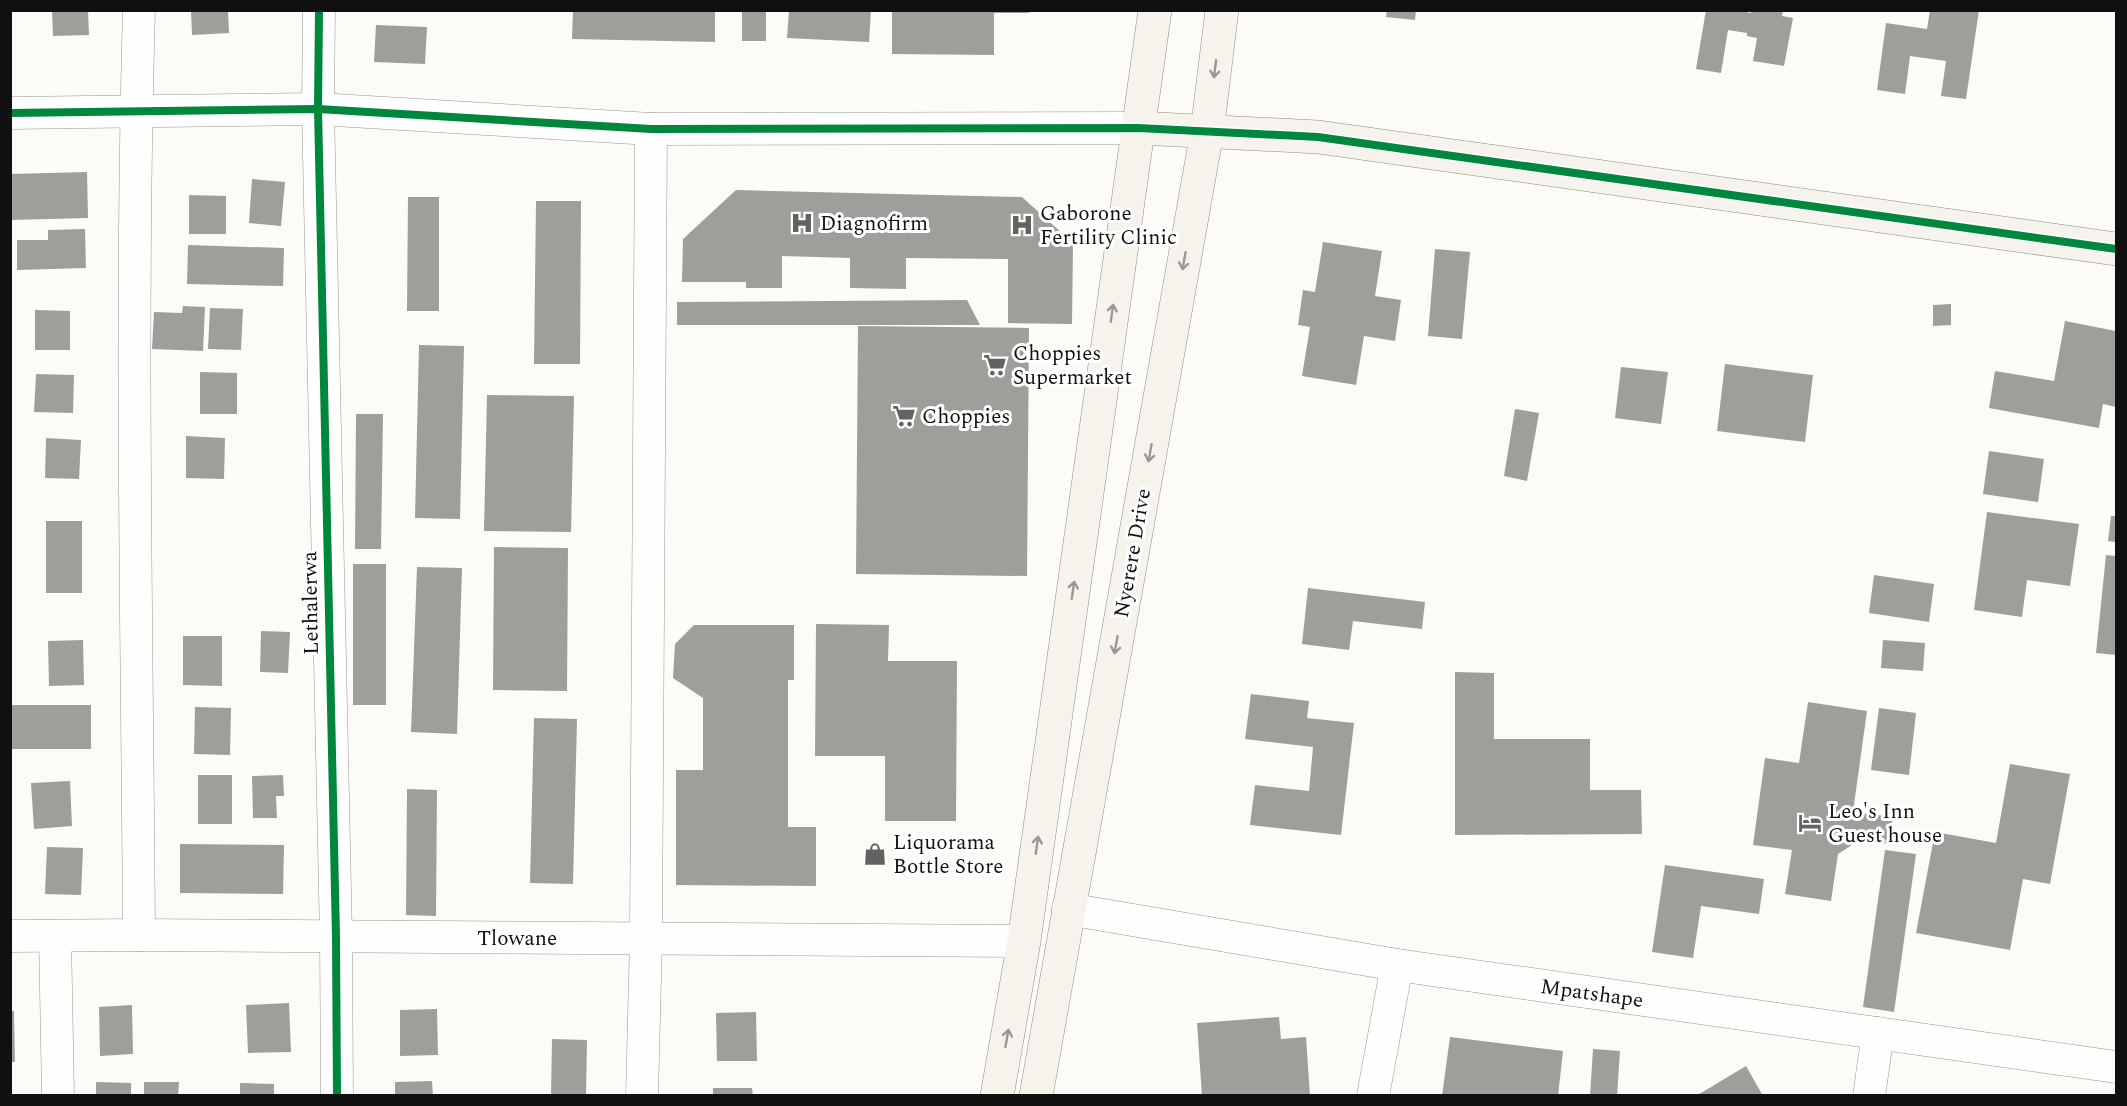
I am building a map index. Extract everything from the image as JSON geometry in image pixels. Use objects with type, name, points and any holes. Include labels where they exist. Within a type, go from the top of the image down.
[{"type":"main road","points":[[997,1095],[1024,941],[1155,10]]},
{"type":"main road","name":"Nyerere Drive","points":[[1036,1095],[1207,132],[1222,10]]},
{"type":"main road","points":[[1138,128],[1318,137],[2116,249]]},
{"type":"street","points":[[139,10],[136,111],[139,935]]},
{"type":"street","name":"Lethalerwa","points":[[319,10],[318,110],[336,937],[337,1095]]},
{"type":"street","points":[[10,113],[318,110],[651,129],[1138,128]]},
{"type":"street","points":[[642,1095],[646,938],[651,129]]},
{"type":"street","name":"Mpatshape","points":[[1068,909],[1397,965],[2116,1067]]},
{"type":"street","name":"Tlowane","points":[[10,936],[1024,941]]},
{"type":"street","points":[[56,936],[58,1095]]},
{"type":"street","points":[[1373,1095],[1397,965]]},
{"type":"street","points":[[1869,1095],[1878,1033]]},
{"type":"building","points":[[52,10],[88,10],[89,35],[53,36]]},
{"type":"building","points":[[191,10],[228,10],[229,33],[192,35]]},
{"type":"building","points":[[573,10],[715,10],[715,42],[572,39]]},
{"type":"building","points":[[742,10],[766,10],[766,41],[742,41]]},
{"type":"building","points":[[789,10],[871,10],[869,42],[787,38]]},
{"type":"building","points":[[892,10],[1029,10],[1029,13],[994,13],[994,55],[892,54]]},
{"type":"building","points":[[1387,10],[1416,10],[1415,20],[1386,17]]},
{"type":"building","points":[[1706,10],[1735,10],[1751,13],[1751,10],[1783,10],[1782,16],[1793,18],[1784,66],[1753,61],[1757,38],[1747,36],[1747,33],[1728,30],[1721,73],[1696,69]]},
{"type":"building","points":[[1930,10],[1979,10],[1966,99],[1941,96],[1946,61],[1910,56],[1905,94],[1877,90],[1886,23],[1927,29]]},
{"type":"building","points":[[376,25],[427,27],[425,64],[374,62]]},
{"type":"building","points":[[87,172],[88,218],[10,220],[10,174]]},
{"type":"building","points":[[252,179],[285,182],[281,226],[249,223]]},
{"type":"building","points":[[736,190],[1022,197],[1073,243],[1072,324],[1008,323],[1008,259],[906,258],[906,289],[850,288],[850,258],[782,256],[782,288],[746,288],[746,282],[682,282],[683,239]]},
{"type":"building","points":[[189,195],[226,196],[226,234],[189,234]]},
{"type":"building","points":[[408,197],[439,197],[439,311],[407,311]]},
{"type":"building","points":[[536,201],[581,201],[580,364],[534,364]]},
{"type":"building","points":[[85,229],[86,268],[17,270],[17,240],[48,240],[48,230]]},
{"type":"building","points":[[1323,242],[1382,251],[1375,296],[1401,300],[1395,341],[1364,336],[1356,385],[1302,376],[1310,327],[1298,325],[1303,290],[1315,292]]},
{"type":"building","points":[[188,245],[284,248],[283,286],[187,284]]},
{"type":"building","points":[[1435,249],[1470,252],[1462,339],[1428,336]]},
{"type":"building","points":[[967,300],[980,325],[677,325],[677,302]]},
{"type":"building","points":[[1951,304],[1951,325],[1933,326],[1933,305]]},
{"type":"building","points":[[183,306],[205,307],[203,351],[152,349],[154,312],[182,313]]},
{"type":"building","points":[[210,308],[243,309],[241,350],[208,349]]},
{"type":"building","points":[[35,310],[70,311],[70,350],[35,350]]},
{"type":"building","points":[[2065,321],[2116,331],[2116,407],[2103,404],[2099,428],[1989,408],[1995,371],[2054,381]]},
{"type":"building","points":[[858,326],[1029,328],[1027,576],[856,574]]},
{"type":"building","points":[[419,345],[464,346],[460,519],[415,518]]},
{"type":"building","points":[[1725,364],[1813,375],[1805,442],[1717,431]]},
{"type":"building","points":[[1621,367],[1668,372],[1661,424],[1615,418]]},
{"type":"building","points":[[200,372],[237,373],[237,414],[200,414]]},
{"type":"building","points":[[36,374],[74,375],[73,413],[34,412]]},
{"type":"building","points":[[487,395],[574,396],[571,532],[484,531]]},
{"type":"building","points":[[1515,409],[1539,413],[1527,481],[1504,476]]},
{"type":"building","points":[[356,414],[383,414],[381,549],[355,549]]},
{"type":"building","points":[[186,436],[225,438],[224,479],[186,478]]},
{"type":"building","points":[[46,438],[81,440],[79,479],[45,478]]},
{"type":"building","points":[[1989,451],[2044,459],[2038,502],[1983,494]]},
{"type":"building","points":[[1987,512],[2079,524],[2070,586],[2027,580],[2022,617],[1974,610]]},
{"type":"building","points":[[2111,516],[2116,516],[2116,542],[2108,541]]},
{"type":"building","points":[[46,521],[82,521],[82,593],[46,593]]},
{"type":"building","points":[[494,547],[568,548],[567,691],[493,690]]},
{"type":"building","points":[[2106,555],[2116,556],[2116,655],[2096,653]]},
{"type":"building","points":[[353,564],[386,564],[386,705],[353,705]]},
{"type":"building","points":[[417,567],[462,568],[457,734],[411,732]]},
{"type":"building","points":[[1874,575],[1934,584],[1929,622],[1869,613]]},
{"type":"building","points":[[1308,588],[1425,602],[1422,629],[1353,621],[1349,650],[1302,644]]},
{"type":"building","points":[[816,624],[889,625],[888,661],[957,661],[956,821],[885,821],[885,756],[815,756]]},
{"type":"building","points":[[694,625],[794,625],[794,680],[788,680],[788,827],[816,827],[816,886],[676,885],[676,770],[703,770],[703,698],[673,678],[675,644]]},
{"type":"building","points":[[261,631],[290,632],[288,673],[260,672]]},
{"type":"building","points":[[183,636],[222,636],[222,686],[183,685]]},
{"type":"building","points":[[83,640],[84,685],[49,686],[48,641]]},
{"type":"building","points":[[1883,640],[1925,643],[1923,671],[1881,668]]},
{"type":"building","points":[[1455,672],[1494,673],[1494,739],[1590,739],[1590,790],[1641,790],[1642,834],[1455,835]]},
{"type":"building","points":[[1251,694],[1309,701],[1307,718],[1354,723],[1341,835],[1250,825],[1255,785],[1309,791],[1313,747],[1245,739]]},
{"type":"building","points":[[1808,702],[1867,711],[1853,812],[1893,817],[1889,844],[1861,839],[1838,854],[1831,901],[1785,894],[1792,850],[1753,845],[1765,758],[1799,763]]},
{"type":"building","points":[[10,705],[91,705],[91,749],[10,749]]},
{"type":"building","points":[[195,707],[231,708],[230,755],[194,754]]},
{"type":"building","points":[[1879,708],[1916,713],[1909,775],[1871,770]]},
{"type":"building","points":[[534,718],[577,719],[573,884],[530,883]]},
{"type":"building","points":[[2010,764],[2070,774],[2050,884],[2023,879],[2010,950],[1916,933],[1935,832],[1996,843]]},
{"type":"building","points":[[198,775],[232,775],[232,824],[198,824]]},
{"type":"building","points":[[283,775],[284,796],[276,796],[277,818],[253,818],[252,776]]},
{"type":"building","points":[[70,781],[72,826],[34,829],[31,783]]},
{"type":"building","points":[[407,789],[437,790],[436,916],[406,915]]},
{"type":"building","points":[[180,844],[284,845],[283,894],[180,893]]},
{"type":"building","points":[[47,847],[83,848],[81,895],[45,894]]},
{"type":"building","points":[[1885,850],[1916,854],[1894,1012],[1863,1007]]},
{"type":"building","points":[[1665,865],[1764,879],[1759,914],[1701,906],[1693,958],[1652,952]]},
{"type":"building","points":[[289,1003],[291,1052],[248,1053],[246,1005]]},
{"type":"building","points":[[132,1005],[133,1054],[100,1056],[99,1007]]},
{"type":"building","points":[[437,1009],[438,1055],[400,1056],[400,1010]]},
{"type":"building","points":[[10,1011],[14,1011],[15,1062],[10,1062]]},
{"type":"building","points":[[756,1012],[757,1061],[717,1061],[716,1013]]},
{"type":"building","points":[[1279,1017],[1281,1039],[1306,1037],[1310,1096],[1202,1096],[1197,1023]]},
{"type":"building","points":[[1450,1037],[1563,1051],[1558,1096],[1442,1096]]},
{"type":"building","points":[[552,1039],[587,1040],[586,1096],[551,1096]]},
{"type":"building","points":[[1593,1049],[1620,1051],[1617,1096],[1590,1096]]},
{"type":"building","points":[[1746,1066],[1763,1096],[1696,1096]]},
{"type":"building","points":[[432,1081],[433,1096],[395,1096],[395,1082]]},
{"type":"building","points":[[96,1082],[131,1083],[131,1096],[96,1096]]},
{"type":"building","points":[[144,1082],[179,1082],[178,1096],[144,1096]]},
{"type":"building","points":[[240,1083],[274,1084],[274,1096],[240,1096]]},
{"type":"building","points":[[713,1088],[752,1088],[753,1096],[713,1096]]},
{"type":"cycle path","points":[[319,10],[318,109],[336,937],[337,1096]]},
{"type":"cycle path","points":[[10,113],[318,109],[651,129],[1138,128],[1318,137],[2116,249]]},
{"type":"place","name":"Diagnofirm","points":[[802,223]]},
{"type":"place","name":"Gaborone Fertility Clinic","points":[[1022,225]]},
{"type":"place","name":"Choppies Supermarket","points":[[995,365]]},
{"type":"place","name":"Choppies","points":[[904,416]]},
{"type":"place","name":"Leo's Inn Guest house","points":[[1810,823]]},
{"type":"place","name":"Liquorama Bottle Store","points":[[875,854]]}]
